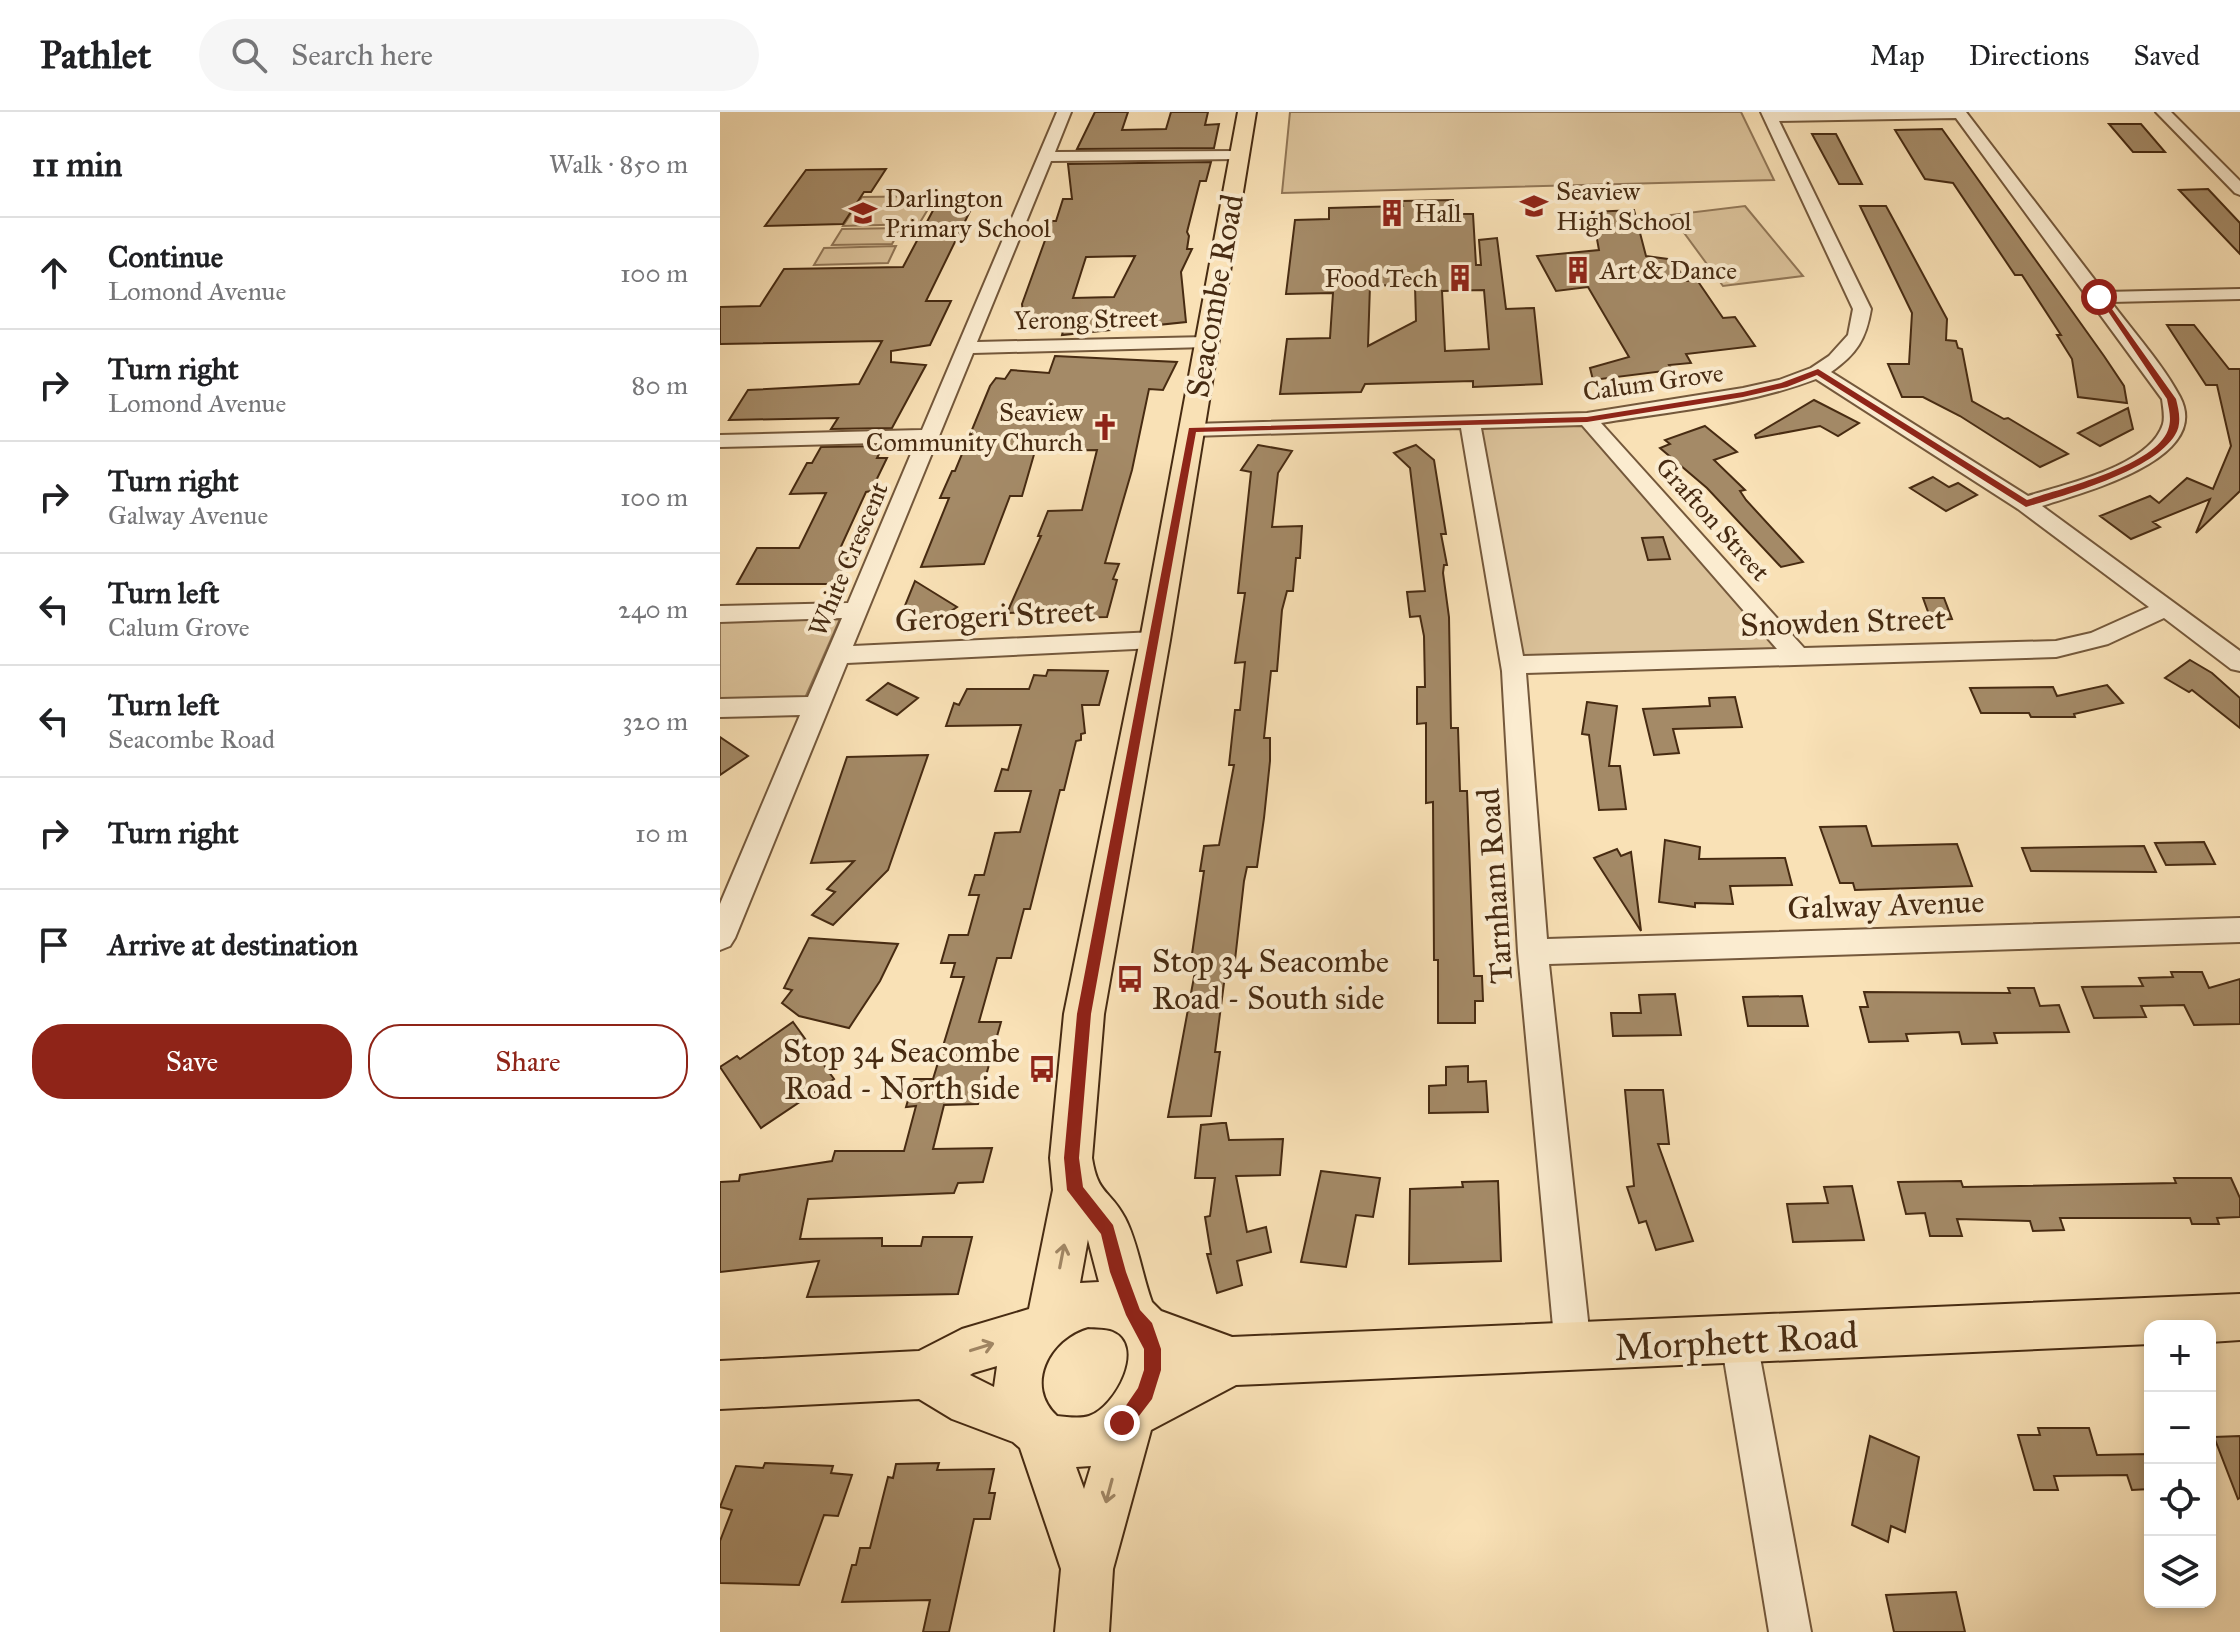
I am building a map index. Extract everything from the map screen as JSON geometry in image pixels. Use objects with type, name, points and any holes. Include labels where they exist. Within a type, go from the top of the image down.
[{"type":"main road","name":"Seacombe Road","points":[[1046,1326],[1075,1190],[1071,1158],[1084,1014],[1155,640],[1247,112]]},
{"type":"main road","points":[[924,1375],[969,1402],[1035,1429],[1054,1441],[1080,1443],[1106,1434],[1131,1414],[1146,1392],[1153,1370],[1152,1349],[1118,1272],[1108,1230],[1075,1190]]},
{"type":"main road","points":[[1087,1569],[1035,1429],[1019,1402],[1018,1377],[1026,1351],[1046,1326],[1067,1310],[1088,1304],[1108,1304],[1140,1322]]},
{"type":"main road","name":"Morphett Road","points":[[1140,1322],[1232,1361],[2240,1317]]},
{"type":"main road","points":[[720,1385],[924,1375],[962,1353],[1046,1326]]},
{"type":"main road","name":"Morphett Road","points":[[1131,1414],[1232,1361]]},
{"type":"main road","points":[[1082,1632],[1087,1569],[1131,1414]]},
{"type":"street","name":"White Crescent","points":[[720,938],[1064,112]]},
{"type":"street","points":[[2163,112],[2240,190]]},
{"type":"street","points":[[1769,114],[1960,114],[2172,399],[2175,417],[2172,433],[2155,454],[2131,467],[2026,504]]},
{"type":"street","name":"Calum Grove","points":[[1192,430],[1587,419],[1743,394],[1784,385],[1818,372],[1849,348],[1857,336],[1862,309],[1769,114]]},
{"type":"street","points":[[1046,157],[1239,155]]},
{"type":"street","points":[[2099,297],[2240,294]]},
{"type":"street","name":"Yerong Street","points":[[967,348],[1207,342]]},
{"type":"street","points":[[1818,372],[2026,504],[2240,663]]},
{"type":"street","name":"Grafton Street","points":[[1587,419],[1796,655]]},
{"type":"street","name":"Tarnham Road","points":[[1470,421],[1513,665],[1533,952],[1573,1348]]},
{"type":"street","points":[[720,441],[929,436]]},
{"type":"street","name":"Snowden Street","points":[[1513,665],[2056,649],[2086,645],[2111,637],[2165,608]]},
{"type":"street","points":[[720,614],[858,610]]},
{"type":"street","name":"Gerogeri Street","points":[[839,655],[1155,640]]},
{"type":"street","points":[[720,708],[817,706]]},
{"type":"street","name":"Galway Avenue","points":[[1533,952],[2240,930]]},
{"type":"street","points":[[1739,1341],[1790,1632]]},
{"type":"shaded area","points":[[1290,112],[1741,112],[1774,180],[1282,193]]},
{"type":"shaded area","points":[[936,196],[919,224],[843,226],[862,197]]},
{"type":"shaded area","points":[[1745,206],[1803,276],[1723,286],[1671,215]]},
{"type":"shaded area","points":[[901,228],[892,244],[832,245],[842,229]]},
{"type":"shaded area","points":[[896,246],[888,263],[814,265],[824,248]]},
{"type":"shaded area","points":[[1584,422],[1788,653],[1518,662],[1475,424]]},
{"type":"shaded area","points":[[840,619],[805,698],[720,701],[720,622]]},
{"type":"building","points":[[1095,112],[1128,112],[1122,130],[1166,129],[1171,112],[1208,112],[1205,125],[1219,124],[1214,148],[1077,149]]},
{"type":"building","points":[[2109,124],[2141,124],[2165,152],[2133,152]]},
{"type":"building","points":[[1942,129],[2104,356],[2124,386],[2127,403],[2078,397],[2072,359],[2057,335],[2061,335],[2022,275],[2015,275],[1953,183],[1925,179],[1895,130]]},
{"type":"building","points":[[1812,134],[1836,134],[1862,184],[1839,184]]},
{"type":"building","points":[[1211,162],[1206,181],[1200,181],[1187,232],[1187,249],[1192,249],[1181,272],[1186,322],[1062,335],[1064,327],[1034,331],[1033,321],[1024,322],[1022,304],[1052,221],[1056,221],[1063,199],[1072,199],[1068,164]],"holes":[[[1135,256],[1114,297],[1073,298],[1086,257]]]},
{"type":"building","points":[[886,169],[871,192],[864,192],[843,224],[765,226],[806,170]]},
{"type":"building","points":[[2208,189],[2240,223],[2240,254],[2179,190]]},
{"type":"building","points":[[1453,200],[1455,214],[1473,214],[1476,265],[1481,265],[1479,240],[1497,238],[1506,309],[1534,308],[1542,384],[1473,387],[1473,381],[1365,384],[1361,392],[1280,394],[1287,339],[1330,338],[1333,293],[1286,294],[1295,220],[1329,219],[1329,208],[1403,206],[1402,201]],"holes":[[[1370,285],[1415,286],[1416,321],[1368,346]],[[1484,290],[1489,349],[1445,351],[1442,291]]]},
{"type":"building","points":[[938,201],[975,201],[926,301],[951,301],[930,345],[891,351],[891,362],[926,365],[892,428],[831,429],[838,418],[729,420],[748,390],[859,384],[882,341],[720,344],[720,307],[760,306],[784,269],[903,267]]},
{"type":"building","points":[[1860,206],[1886,206],[1947,319],[1946,340],[1956,341],[1958,348],[1962,349],[1972,401],[2004,419],[2008,418],[2068,454],[2040,467],[1960,416],[1923,397],[1902,397],[1888,364],[1909,364],[1912,313]]},
{"type":"building","points":[[1634,210],[1646,256],[1668,259],[1687,281],[1697,280],[1723,318],[1735,317],[1755,346],[1686,354],[1691,363],[1669,365],[1672,370],[1593,380],[1590,368],[1629,357],[1588,287],[1556,291],[1537,256],[1599,250],[1592,212]]},
{"type":"building","points":[[2167,325],[2194,325],[2229,369],[2240,369],[2240,491],[2196,533],[2210,499],[2153,522],[2160,527],[2131,539],[2100,516],[2150,496],[2159,503],[2187,478],[2213,489],[2231,446],[2217,385],[2206,385]]},
{"type":"building","points":[[1055,356],[1177,362],[1163,390],[1149,389],[1132,470],[1105,563],[1119,564],[1113,579],[1117,580],[1107,617],[1059,618],[1060,614],[1050,612],[1007,613],[1041,536],[1038,536],[1048,511],[1082,510],[1097,450],[1035,451],[1022,496],[1010,496],[984,564],[921,567],[949,498],[940,498],[952,471],[955,471],[990,386],[996,378],[1005,379],[1011,370],[1049,373]]},
{"type":"building","points":[[1814,400],[1859,423],[1838,436],[1820,426],[1756,438],[1755,435]]},
{"type":"building","points":[[2128,408],[2133,429],[2100,446],[2078,433]]},
{"type":"building","points":[[1705,426],[1737,452],[1714,460],[1745,490],[1740,491],[1746,500],[1803,562],[1781,567],[1707,488],[1660,448],[1670,444],[1665,440]]},
{"type":"building","points":[[1258,445],[1292,451],[1278,473],[1272,527],[1302,526],[1300,558],[1296,558],[1293,591],[1287,591],[1282,610],[1277,671],[1271,671],[1264,738],[1270,738],[1270,761],[1264,818],[1257,867],[1247,867],[1244,881],[1235,960],[1227,960],[1215,1052],[1220,1052],[1211,1116],[1168,1117],[1197,961],[1191,961],[1204,871],[1200,871],[1204,846],[1219,845],[1234,765],[1229,765],[1235,710],[1240,710],[1245,662],[1235,663],[1245,593],[1238,593],[1251,472],[1241,470]]},
{"type":"building","points":[[1416,445],[1434,460],[1446,534],[1441,534],[1447,565],[1444,565],[1443,573],[1449,617],[1451,728],[1458,728],[1460,791],[1467,791],[1474,976],[1482,976],[1483,1001],[1475,1001],[1475,1023],[1438,1023],[1438,960],[1434,960],[1433,802],[1426,803],[1426,723],[1417,724],[1417,687],[1425,687],[1424,636],[1420,616],[1410,617],[1407,592],[1425,591],[1410,468],[1394,453]]},
{"type":"building","points":[[883,446],[877,458],[887,458],[871,491],[866,492],[838,553],[850,553],[835,584],[737,584],[757,548],[799,548],[826,493],[790,494],[807,463],[812,463],[821,447]]},
{"type":"building","points":[[1933,477],[1949,487],[1958,483],[1977,495],[1946,511],[1910,488]]},
{"type":"building","points":[[1663,537],[1670,559],[1648,560],[1642,538]]},
{"type":"building","points":[[915,581],[957,607],[930,625],[904,608]]},
{"type":"building","points":[[1923,598],[1944,598],[1952,619],[1931,620]]},
{"type":"building","points":[[2190,660],[2212,673],[2240,698],[2240,728],[2192,690],[2189,692],[2165,678]]},
{"type":"building","points":[[1048,670],[1108,671],[1099,705],[1082,705],[1085,733],[1081,734],[1081,740],[1076,741],[1064,790],[1060,790],[1030,909],[1024,909],[1011,958],[997,958],[979,1022],[1001,1022],[978,1104],[944,1105],[933,1149],[992,1148],[983,1182],[958,1183],[954,1193],[808,1199],[800,1239],[882,1238],[882,1246],[921,1246],[923,1237],[972,1237],[958,1294],[807,1297],[819,1261],[720,1272],[720,1182],[739,1181],[740,1175],[832,1161],[835,1151],[904,1151],[916,1106],[906,1107],[914,1079],[933,1079],[964,977],[951,977],[955,963],[941,963],[949,935],[968,935],[979,895],[969,895],[975,875],[984,875],[995,833],[1020,832],[1031,791],[995,791],[1002,769],[1008,770],[1021,725],[946,726],[954,703],[959,705],[967,689],[1029,689],[1034,675],[1046,676]]},
{"type":"building","points":[[888,683],[918,698],[897,715],[867,700]]},
{"type":"building","points":[[2107,685],[2123,703],[2074,714],[2075,717],[1981,713],[1970,688],[2053,687],[2057,696]]},
{"type":"building","points":[[1735,697],[1742,727],[1673,729],[1679,753],[1654,755],[1643,709],[1710,706],[1709,698]]},
{"type":"building","points":[[1587,702],[1617,706],[1609,766],[1620,766],[1626,809],[1599,810],[1589,735],[1582,734]]},
{"type":"building","points":[[720,737],[748,756],[720,775]]},
{"type":"building","points":[[928,755],[888,870],[833,925],[812,915],[835,892],[827,889],[854,861],[811,863],[847,757]]},
{"type":"building","points":[[1866,826],[1872,846],[1957,844],[1972,886],[1855,890],[1853,883],[1840,883],[1820,827]]},
{"type":"building","points":[[1665,840],[1700,847],[1699,859],[1785,858],[1792,885],[1730,886],[1733,904],[1695,903],[1695,907],[1659,902]]},
{"type":"building","points":[[2204,842],[2215,864],[2166,865],[2155,843]]},
{"type":"building","points":[[2144,846],[2156,872],[2031,871],[2022,848]]},
{"type":"building","points":[[1617,849],[1621,856],[1631,852],[1641,931],[1594,858]]},
{"type":"building","points":[[809,938],[898,944],[880,981],[849,1028],[799,1016],[782,1003],[792,990],[784,988]]},
{"type":"building","points":[[2171,972],[2202,972],[2209,988],[2240,979],[2240,1024],[2194,1025],[2184,1005],[2141,1006],[2146,1017],[2094,1018],[2082,987],[2143,986],[2139,978],[2173,977]]},
{"type":"building","points":[[2008,988],[2034,988],[2040,1006],[2059,1005],[2069,1032],[1994,1033],[1997,1043],[1962,1044],[1959,1032],[1906,1034],[1908,1041],[1869,1042],[1860,1007],[1868,1007],[1864,992],[2010,993]]},
{"type":"building","points":[[1675,994],[1681,1035],[1613,1036],[1611,1013],[1641,1013],[1639,995]]},
{"type":"building","points":[[1802,996],[1808,1026],[1748,1026],[1743,997]]},
{"type":"building","points":[[793,1022],[834,1079],[761,1128],[720,1067],[737,1056],[740,1059]]},
{"type":"building","points":[[1468,1066],[1468,1082],[1486,1081],[1488,1112],[1429,1113],[1429,1086],[1446,1085],[1446,1067]]},
{"type":"building","points":[[1625,1090],[1663,1090],[1669,1144],[1658,1144],[1693,1241],[1656,1250],[1646,1221],[1639,1223],[1627,1187],[1634,1186]]},
{"type":"building","points":[[1226,1123],[1229,1140],[1283,1139],[1280,1175],[1236,1176],[1247,1232],[1266,1227],[1271,1252],[1237,1261],[1242,1285],[1217,1293],[1207,1254],[1211,1254],[1205,1217],[1210,1216],[1215,1178],[1195,1178],[1201,1125]]},
{"type":"building","points":[[1321,1171],[1380,1178],[1373,1217],[1356,1215],[1346,1267],[1301,1262]]},
{"type":"building","points":[[2174,1178],[2231,1178],[2240,1198],[2240,1217],[2217,1218],[2219,1224],[2192,1224],[2190,1218],[2060,1218],[2064,1230],[2033,1231],[2030,1221],[1957,1219],[1962,1236],[1930,1236],[1925,1213],[1906,1214],[1898,1182],[1961,1181],[1963,1187],[2176,1183]]},
{"type":"building","points":[[1498,1181],[1501,1261],[1409,1264],[1410,1189],[1463,1187],[1462,1182]]},
{"type":"building","points":[[1852,1186],[1864,1240],[1793,1242],[1787,1204],[1828,1203],[1824,1187]]},
{"type":"building","points":[[2038,1428],[2089,1428],[2097,1455],[2144,1454],[2144,1489],[2132,1490],[2127,1475],[2054,1476],[2058,1490],[2034,1490],[2018,1435],[2040,1435]]},
{"type":"building","points":[[1870,1436],[1919,1457],[1905,1532],[1891,1526],[1888,1542],[1852,1525]]},
{"type":"building","points":[[2240,1436],[2238,1499],[2216,1442],[2216,1437]]},
{"type":"building","points":[[765,1463],[833,1466],[831,1473],[852,1475],[838,1516],[824,1515],[799,1585],[720,1583],[720,1541],[732,1510],[720,1507],[736,1466],[763,1468]]},
{"type":"building","points":[[939,1463],[937,1470],[994,1469],[989,1493],[995,1493],[990,1519],[974,1519],[949,1632],[923,1632],[930,1600],[842,1602],[860,1548],[870,1548],[888,1477],[893,1478],[896,1464]]},
{"type":"building","points":[[1956,1592],[1965,1632],[1894,1632],[1886,1595]]},
{"type":"place","name":"Seaview High School","points":[[1534,206]]},
{"type":"place","name":"Darlington Primary School","points":[[863,213]]},
{"type":"place","name":"Hall","points":[[1392,213]]},
{"type":"place","name":"Art & Dance","points":[[1578,270]]},
{"type":"place","name":"Food Tech","points":[[1460,278]]},
{"type":"place","name":"Seaview Community Church","points":[[1105,427]]},
{"type":"place","name":"Stop 34 Seacombe Road - South side","points":[[1130,979]]},
{"type":"place","name":"Stop 34 Seacombe Road - North side","points":[[1042,1069]]},
{"type":"route","points":[[1122,1423],[1133,1413],[1146,1392],[1153,1370],[1152,1349],[1146,1329],[1134,1315],[1118,1272],[1108,1230],[1075,1190],[1071,1158],[1084,1014],[1192,430],[1587,419],[1743,394],[1784,385],[1818,372],[2026,504],[2131,467],[2155,454],[2172,433],[2175,408],[2172,399],[2099,297]]}]
